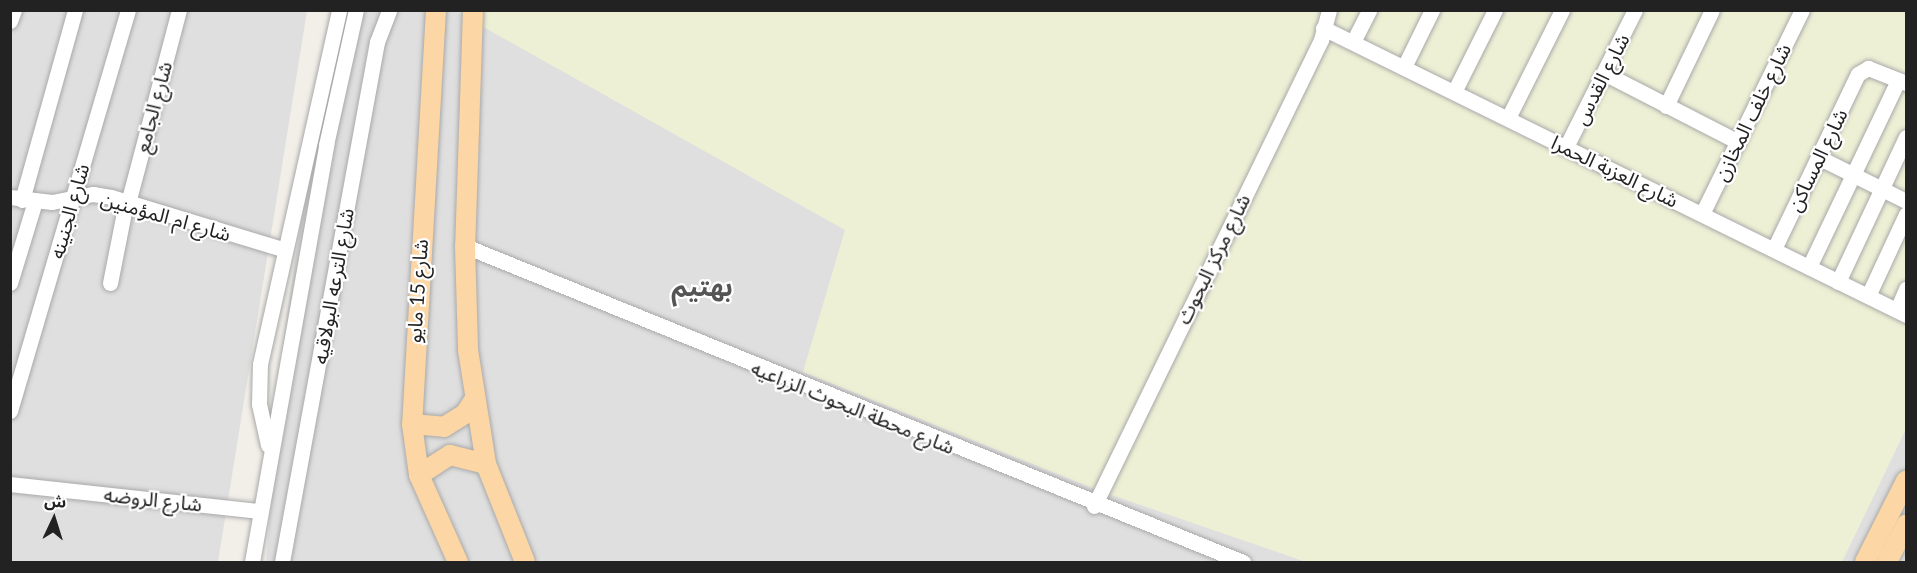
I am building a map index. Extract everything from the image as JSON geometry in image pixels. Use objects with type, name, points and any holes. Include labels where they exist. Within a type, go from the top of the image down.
[{"type":"main road","name":"شارع 15 مايو","points":[[436,10],[412,424],[419,475],[458,562]]},
{"type":"main road","points":[[473,10],[465,246],[474,400],[486,464],[525,562]]},
{"type":"main road","points":[[412,424],[444,427],[465,414],[474,400]]},
{"type":"main road","points":[[419,475],[450,455],[486,464]]},
{"type":"main road","points":[[1865,562],[1906,481]]},
{"type":"main road","points":[[1887,562],[1906,525]]},
{"type":"street","points":[[10,21],[14,10]]},
{"type":"street","points":[[10,283],[22,199],[75,10]]},
{"type":"street","name":"شارع الجنينه","points":[[10,411],[128,10]]},
{"type":"street","name":"شارع الجامع","points":[[110,283],[127,202],[178,10]]},
{"type":"street","points":[[269,448],[261,419],[258,374],[339,10]]},
{"type":"street","name":"شارع الترعه البولاقيه","points":[[252,562],[269,448],[356,10]]},
{"type":"street","name":"شارع الترعه البولاقيه","points":[[282,562],[377,42],[389,10]]},
{"type":"street","name":"شارع مركز البحوث","points":[[1094,506],[1323,28],[1329,10]]},
{"type":"street","points":[[1353,42],[1369,10]]},
{"type":"street","points":[[1404,68],[1432,10]]},
{"type":"street","points":[[1454,92],[1495,10]]},
{"type":"street","points":[[1508,118],[1563,10]]},
{"type":"street","name":"شارع القدس","points":[[1566,147],[1635,10]]},
{"type":"street","points":[[1666,106],[1712,10]]},
{"type":"street","name":"شارع خلف المخازن","points":[[1702,214],[1802,10]]},
{"type":"street","name":"شارع العزبة الحمرا","points":[[1323,28],[1902,312]]},
{"type":"street","name":"شارع المساكن","points":[[1774,249],[1860,72],[1868,68],[1903,82]]},
{"type":"street","points":[[1604,73],[1738,142]]},
{"type":"street","points":[[1809,267],[1903,82]]},
{"type":"street","points":[[1838,282],[1906,137]]},
{"type":"street","points":[[1818,158],[1906,201]]},
{"type":"street","name":"شارع ام المؤمنين","points":[[22,199],[73,196],[127,202],[285,250]]},
{"type":"street","points":[[1868,296],[1906,214]]},
{"type":"street","name":"شارع محطة البحوث الزراعيه","points":[[465,246],[1094,506],[1243,562]]},
{"type":"street","points":[[1902,312],[1906,289]]},
{"type":"street","name":"شارع الروضه","points":[[10,484],[260,511]]},
{"type":"shaded area","points":[[10,11],[307,11],[218,562],[11,562]]},
{"type":"shaded area","name":"بهتيم","points":[[347,11],[1906,11],[1906,562],[266,562],[284,337],[301,219]]},
{"type":"green space","name":"بهتيم","points":[[455,11],[1906,11],[1906,429],[1842,562],[1306,562],[1100,491],[803,372],[845,230]]},
{"type":"district","name":"بهتيم","points":[[702,287]]}]
